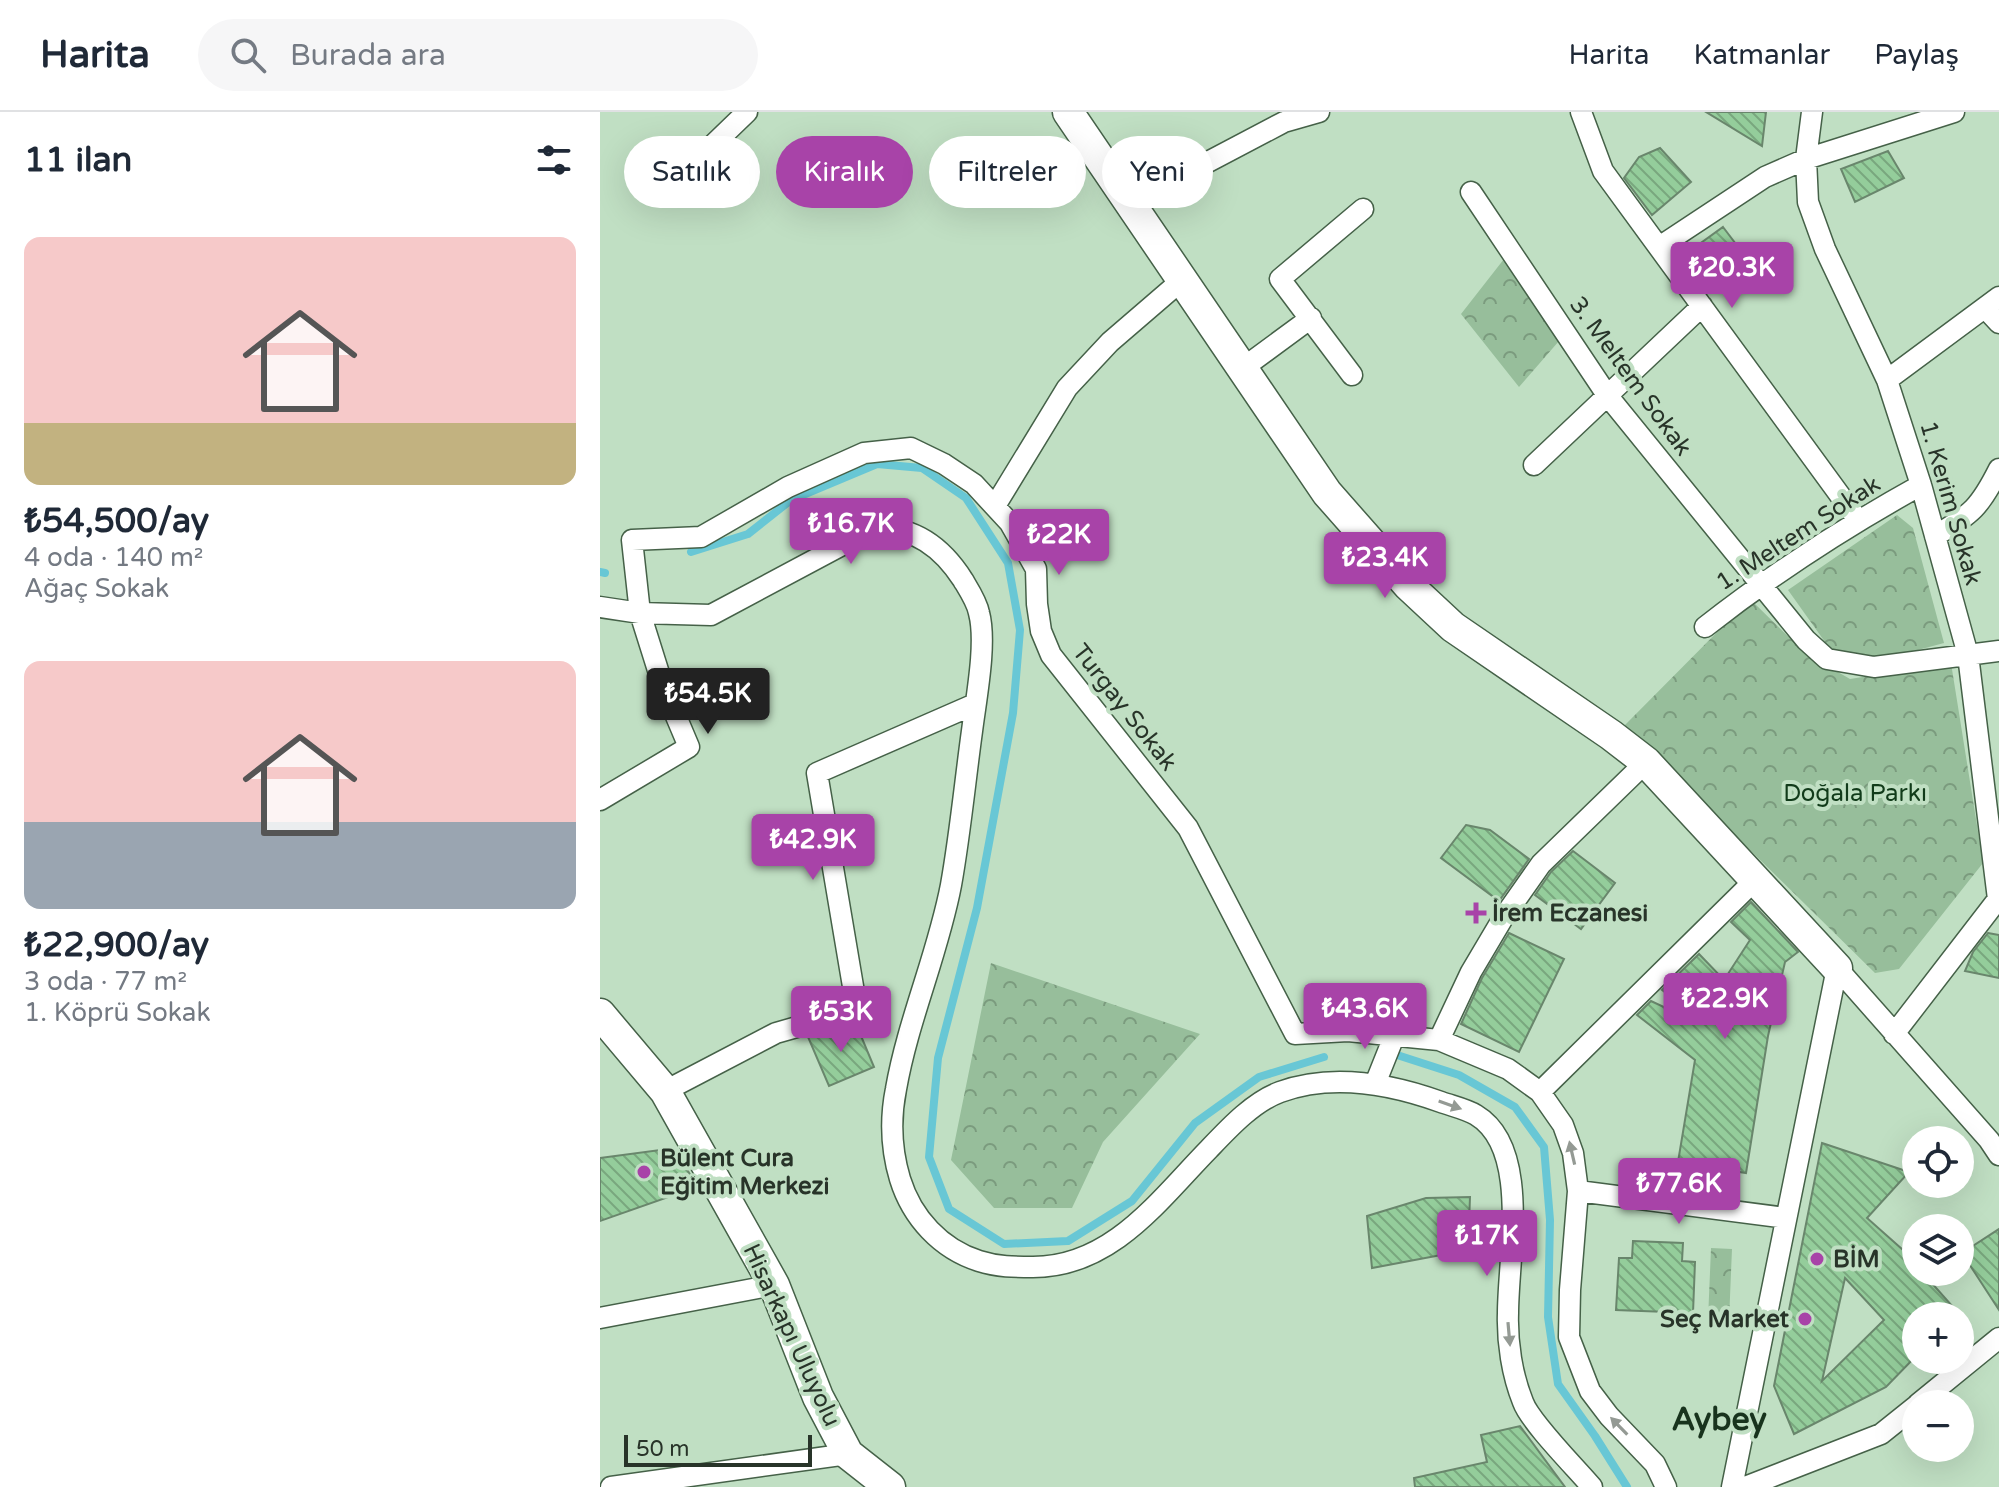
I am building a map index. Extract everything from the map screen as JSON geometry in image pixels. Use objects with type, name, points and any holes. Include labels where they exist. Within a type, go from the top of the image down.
[{"type":"street","points":[[722,136],[747,112]]},
{"type":"street","points":[[1068,112],[1102,162]]},
{"type":"street","points":[[1213,159],[1284,122],[1319,112]]},
{"type":"street","points":[[1581,112],[1603,171],[1858,520]]},
{"type":"street","name":"1. Kerim Sokak","points":[[1812,112],[1806,159],[1808,202],[1825,249],[1887,380],[1921,485],[1968,655],[1999,899],[1894,1034]]},
{"type":"street","points":[[1659,247],[1765,177],[1806,159],[1954,112]]},
{"type":"street","name":"3. Meltem Sokak","points":[[1471,192],[1607,395],[1806,640],[1827,659],[1874,667],[1999,651]]},
{"type":"street","points":[[1133,208],[1327,493],[1409,586],[1453,627],[1646,762],[1837,968],[1999,1155]]},
{"type":"street","points":[[1352,375],[1280,279],[1363,209]]},
{"type":"street","points":[[995,506],[1067,388],[1110,342],[1182,280]]},
{"type":"street","points":[[1534,465],[1702,306]]},
{"type":"street","points":[[1887,380],[1994,309]]},
{"type":"street","points":[[1243,368],[1311,318]]},
{"type":"street","name":"Turgay Sokak","points":[[640,613],[632,540],[701,537],[788,487],[864,453],[911,448],[944,464],[974,484],[1010,523],[1036,569],[1041,631],[1051,655],[1188,828],[1295,1034],[1348,1031],[1395,1034]]},
{"type":"street","points":[[1935,536],[1967,517],[1983,500],[1999,469]]},
{"type":"street","name":"1. Meltem Sokak","points":[[1705,627],[1761,584],[1858,520],[1921,485]]},
{"type":"street","points":[[600,607],[640,613],[711,615],[874,528],[894,527],[917,534],[944,554],[979,610],[982,634],[950,888],[896,1088],[892,1124],[894,1157],[901,1185],[913,1210],[941,1241],[965,1256],[998,1267],[1047,1267],[1089,1257],[1128,1233],[1235,1122],[1277,1093],[1323,1082],[1375,1084],[1474,1113],[1493,1128],[1513,1178],[1507,1318],[1512,1364],[1524,1408],[1592,1487]]},
{"type":"street","points":[[600,800],[689,747],[662,683],[640,613]]},
{"type":"street","points":[[665,1091],[776,1033],[857,1010],[817,773],[975,704]]},
{"type":"street","points":[[1439,1040],[1471,972],[1503,918],[1541,864],[1646,762]]},
{"type":"street","points":[[1540,1092],[1755,880]]},
{"type":"street","points":[[1732,1487],[1837,968]]},
{"type":"street","name":"Hisarkapı Uluyolu","points":[[600,1014],[665,1091],[774,1285],[818,1397],[848,1454],[890,1487]]},
{"type":"street","points":[[1375,1084],[1395,1034],[1439,1040],[1508,1069],[1540,1092],[1563,1125],[1573,1153],[1578,1191],[1569,1337],[1590,1391],[1609,1416],[1655,1464],[1666,1487]]},
{"type":"street","points":[[1578,1191],[1786,1218]]},
{"type":"street","points":[[600,1318],[774,1285]]},
{"type":"street","points":[[1935,1390],[1999,1338]]},
{"type":"street","points":[[1745,1487],[1881,1434],[1902,1417]]},
{"type":"street","points":[[611,1487],[848,1454]]},
{"type":"green space","points":[[1504,259],[1559,341],[1519,387],[1461,314]]},
{"type":"green space","points":[[1897,515],[1913,528],[1944,643],[1873,662],[1830,649],[1788,590]]},
{"type":"green space","name":"Doğala Parkı","points":[[1750,599],[1805,653],[1850,679],[1951,663],[1983,863],[1899,969],[1875,973],[1624,726]]},
{"type":"green space","points":[[991,963],[1200,1034],[1103,1142],[1072,1208],[994,1208],[951,1160]]},
{"type":"green space","points":[[1711,1248],[1732,1249],[1729,1321],[1708,1320]]},
{"type":"building","points":[[1706,112],[1766,112],[1762,146]]},
{"type":"building","points":[[1660,148],[1691,182],[1652,215],[1624,178],[1639,157]]},
{"type":"building","points":[[1888,151],[1904,178],[1855,202],[1841,169]]},
{"type":"building","points":[[1723,227],[1748,260],[1719,276],[1710,287],[1687,253]]},
{"type":"building","points":[[1466,825],[1490,830],[1529,859],[1499,901],[1441,858]]},
{"type":"building","points":[[1573,851],[1615,883],[1581,929],[1535,895],[1551,872]]},
{"type":"building","points":[[1751,902],[1798,952],[1785,962],[1768,1036],[1746,1173],[1678,1162],[1695,1060],[1637,1015],[1651,1001],[1670,1010],[1675,1000],[1662,990],[1699,954],[1724,980],[1750,940],[1731,922]]},
{"type":"building","points":[[1509,933],[1564,959],[1519,1052],[1461,1024],[1482,978]]},
{"type":"building","points":[[1988,933],[1999,935],[1999,978],[1965,971],[1973,952]]},
{"type":"building","points":[[856,1024],[874,1067],[829,1086],[808,1037]]},
{"type":"building","points":[[1822,1143],[1902,1170],[1902,1180],[1867,1218],[1902,1249],[1902,1286],[1934,1286],[1949,1302],[1902,1302],[1902,1370],[1886,1387],[1794,1434],[1774,1386]],"holes":[[[1845,1278],[1884,1320],[1822,1381]]]},
{"type":"building","name":"Bülent Cura Eğitim Merkezi","points":[[675,1148],[697,1187],[600,1221],[600,1158]]},
{"type":"building","points":[[1470,1197],[1468,1250],[1372,1268],[1367,1216],[1426,1198]]},
{"type":"building","points":[[1999,1229],[1999,1310],[1974,1271],[1974,1245]]},
{"type":"building","points":[[1633,1241],[1683,1243],[1682,1261],[1695,1262],[1693,1313],[1616,1310],[1619,1258],[1632,1258]]},
{"type":"building","points":[[1520,1426],[1565,1487],[1415,1487],[1414,1478],[1487,1462],[1481,1435]]},
{"type":"waterway","points":[[691,552],[748,534],[791,500],[877,464],[922,468],[966,498],[1008,563],[1020,630],[1013,713],[977,908],[938,1058],[929,1157],[949,1209],[1004,1244],[1068,1241],[1132,1201],[1195,1123],[1259,1077],[1324,1057]]},
{"type":"waterway","points":[[600,572],[605,573]]},
{"type":"waterway","points":[[1394,1054],[1459,1075],[1515,1107],[1544,1147],[1550,1220],[1548,1317],[1558,1384],[1627,1487]]},
{"type":"place","name":"İrem Eczanesi","points":[[1476,913]]},
{"type":"place","name":"Bülent Cura Eğitim Merkezi","points":[[644,1172]]},
{"type":"place","name":"BİM","points":[[1817,1259]]},
{"type":"place","name":"Seç Market","points":[[1805,1319]]},
{"type":"district","name":"Aybey","points":[[1719,1419]]}]
